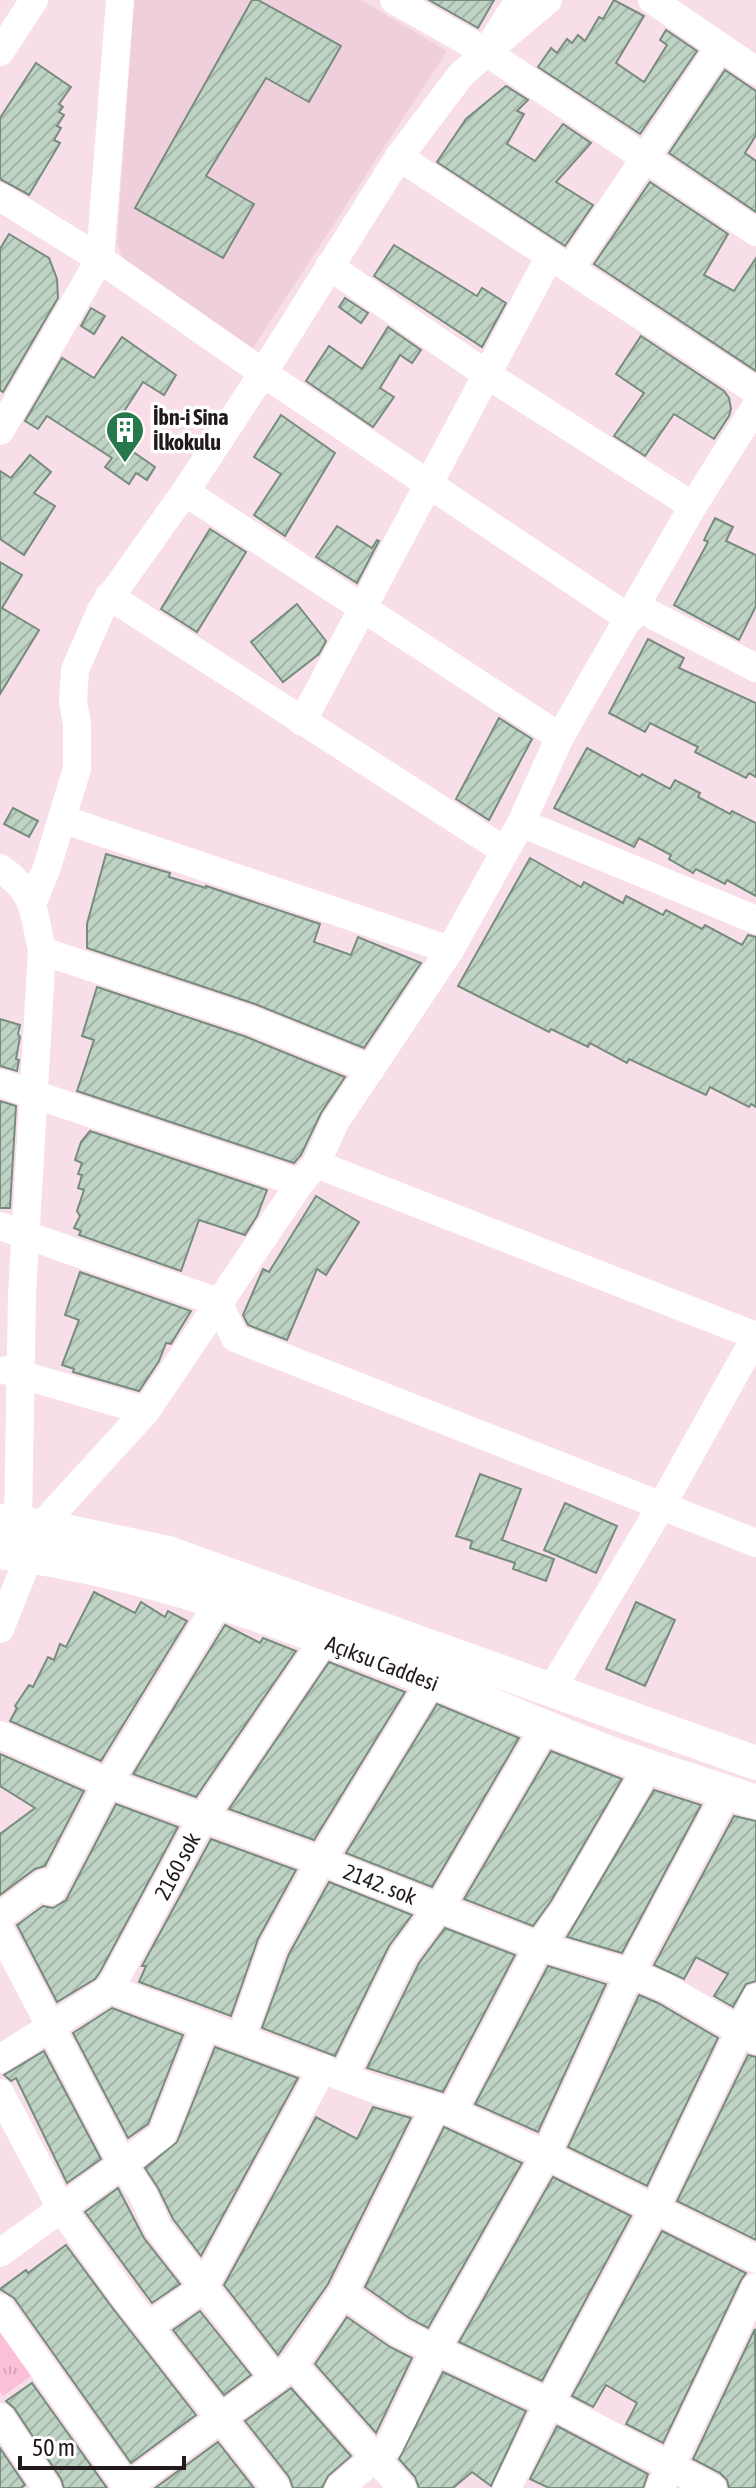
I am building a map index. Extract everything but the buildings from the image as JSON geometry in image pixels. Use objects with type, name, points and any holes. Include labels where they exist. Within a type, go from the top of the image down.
[{"type":"main road","name":"Açıksu Caddesi","points":[[18,1536],[145,1580],[220,1600],[586,1744],[742,1797]]},
{"type":"main road","name":"Açıksu Caddesi","points":[[18,1536],[168,1553],[756,1763]]},
{"type":"street","points":[[0,52],[34,0]]},
{"type":"street","points":[[0,431],[100,259],[120,0]]},
{"type":"street","points":[[394,0],[486,52],[756,232]]},
{"type":"street","points":[[486,52],[519,0]]},
{"type":"street","points":[[0,1629],[18,1536],[9,1372],[27,1234],[42,951],[33,902],[77,769],[77,724],[73,702],[75,670],[85,642],[109,596],[185,492],[399,157],[460,76],[548,0]]},
{"type":"street","points":[[652,0],[756,71]]},
{"type":"street","points":[[302,722],[430,486],[486,374],[560,262],[645,157],[720,47]]},
{"type":"street","points":[[399,157],[756,391]]},
{"type":"street","points":[[0,197],[100,259],[430,486],[633,613],[756,668]]},
{"type":"street","points":[[329,266],[486,374],[693,506]]},
{"type":"street","points":[[18,1536],[146,1411],[308,1173],[335,1122],[450,950],[521,823],[560,737],[693,506],[756,406]]},
{"type":"street","points":[[185,492],[560,737]]},
{"type":"street","points":[[109,596],[505,851]]},
{"type":"street","points":[[62,819],[450,950]]},
{"type":"street","points":[[521,823],[756,920]]},
{"type":"street","points":[[0,868],[33,902]]},
{"type":"street","points":[[42,951],[250,1020],[371,1069]]},
{"type":"street","points":[[0,1083],[308,1173],[756,1336],[662,1505],[552,1689]]},
{"type":"street","points":[[0,1226],[218,1302],[235,1338],[756,1543]]},
{"type":"street","points":[[9,1372],[146,1411]]},
{"type":"street","points":[[0,1916],[45,1883],[51,1891],[108,1783],[220,1600]]},
{"type":"street","name":"2160 sok","points":[[110,1989],[203,1817],[324,1640]]},
{"type":"street","points":[[241,2038],[273,1947],[321,1861],[431,1682]]},
{"type":"street","points":[[149,2326],[203,2288],[404,1954],[439,1908],[546,1726]]},
{"type":"street","name":"2142. sok","points":[[0,1735],[108,1783],[539,1946],[630,1973],[666,1988],[748,2035]]},
{"type":"street","points":[[0,2308],[127,2488],[284,2372],[343,2293],[443,2110],[649,1765]]},
{"type":"street","points":[[339,2488],[389,2446],[435,2350],[546,2155],[630,1973],[742,1797]]},
{"type":"street","points":[[0,1930],[158,2228],[203,2288],[402,2488]]},
{"type":"street","points":[[0,2059],[110,1989],[377,2090],[443,2110],[546,2155],[756,2259]]},
{"type":"street","points":[[507,2488],[549,2403],[748,2035],[756,1998]]},
{"type":"street","points":[[0,2253],[162,2135],[205,2026]]},
{"type":"street","points":[[0,2093],[61,2208],[276,2488]]},
{"type":"street","points":[[665,2478],[756,2287]]},
{"type":"street","points":[[343,2293],[400,2333],[549,2403],[665,2478],[712,2488]]},
{"type":"street","points":[[0,2417],[47,2488]]},
{"type":"shaded area","points":[[134,0],[361,0],[447,51],[253,348],[122,258],[117,243]]},
{"type":"green space","points":[[0,2325],[34,2374],[3,2396],[0,2392]]},
{"type":"place","name":"İbn-i Sina İlkokulu","points":[[125,464]]}]
